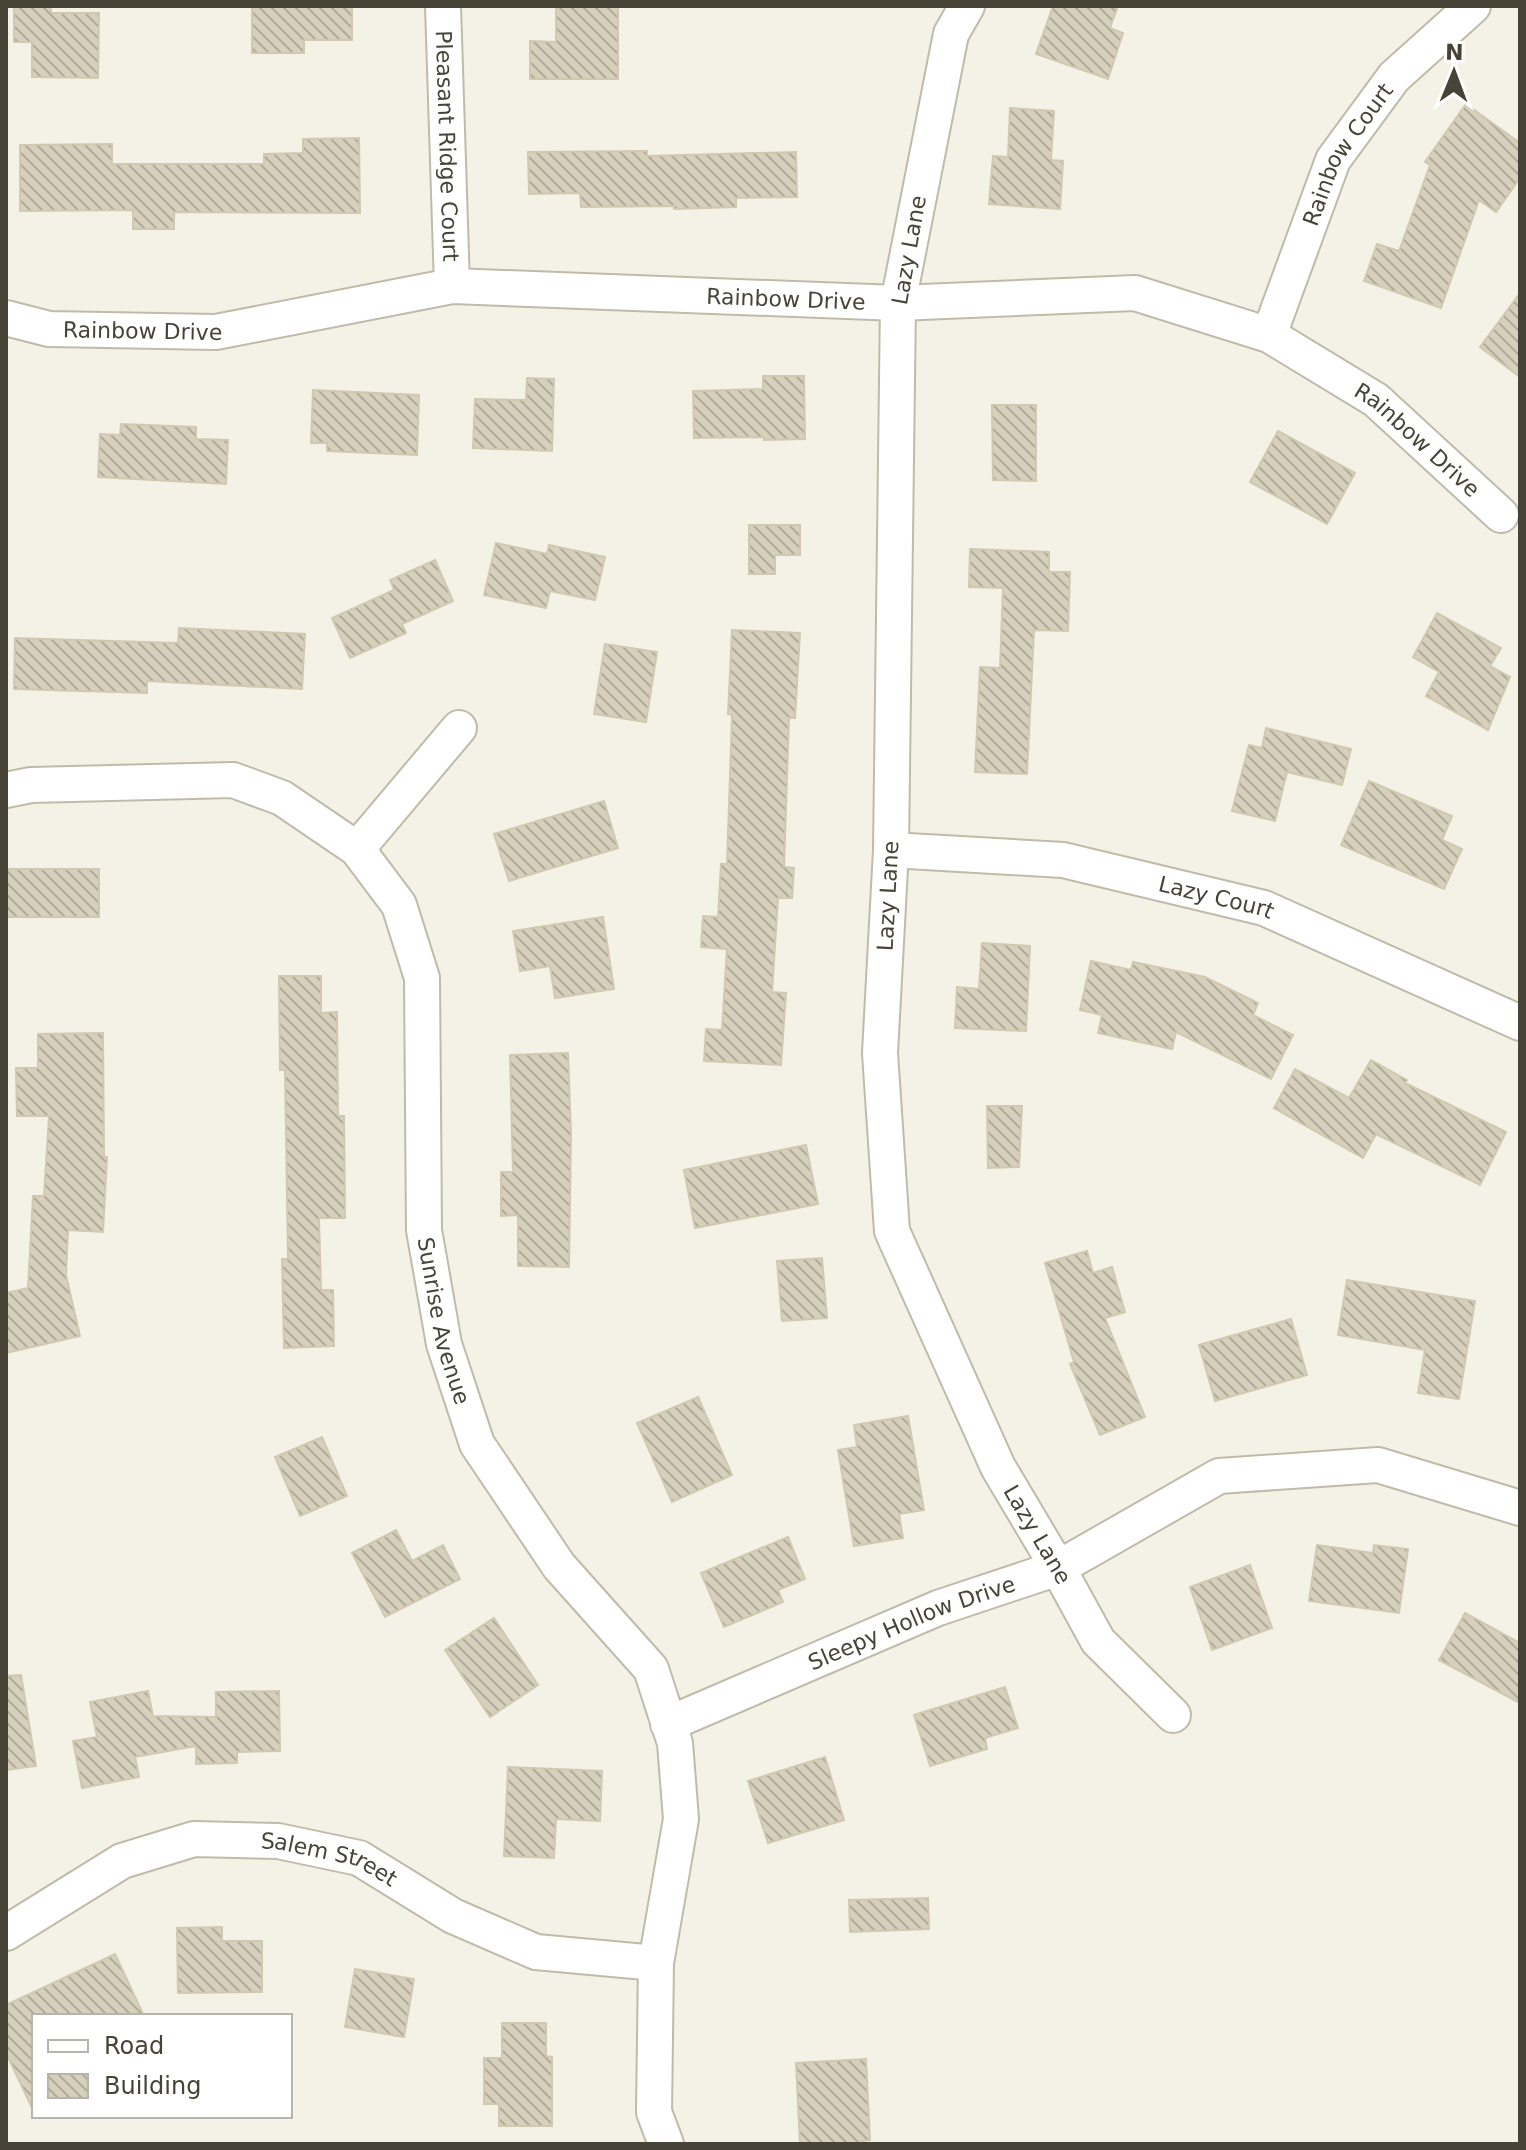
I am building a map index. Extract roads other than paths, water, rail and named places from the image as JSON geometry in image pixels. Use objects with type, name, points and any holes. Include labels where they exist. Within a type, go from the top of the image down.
[{"type":"street","name":"Pleasant Ridge Court","points":[[443,6],[452,286]]},
{"type":"street","name":"Lazy Lane","points":[[967,6],[951,34],[898,303],[891,850],[880,1053],[892,1231],[998,1467],[1098,1641],[1173,1715]]},
{"type":"street","name":"Rainbow Court","points":[[1269,335],[1333,160],[1394,77],[1473,6]]},
{"type":"street","name":"Rainbow Drive","points":[[6,318],[49,329],[216,332],[452,286],[898,303],[1135,293],[1269,335],[1376,400],[1501,515]]},
{"type":"street","points":[[357,849],[459,728]]},
{"type":"street","name":"Sunrise Avenue","points":[[6,790],[31,785],[233,780],[282,798],[357,849],[399,905],[422,978],[424,1230],[444,1344],[477,1444],[559,1566],[651,1669],[675,1743],[681,1819],[656,1963],[654,2112],[666,2144]]},
{"type":"street","name":"Lazy Court","points":[[891,850],[1063,860],[1264,908],[1520,1023]]},
{"type":"street","name":"Sleepy Hollow Drive","points":[[668,1724],[938,1608],[1058,1568],[1219,1476],[1378,1465],[1520,1508]]},
{"type":"street","name":"Salem Street","points":[[6,1933],[122,1861],[194,1839],[278,1841],[359,1858],[453,1916],[536,1952],[656,1963]]},
{"type":"street","name":"Sunrise Avenue","points":[[641,2144],[654,2112]]}]
